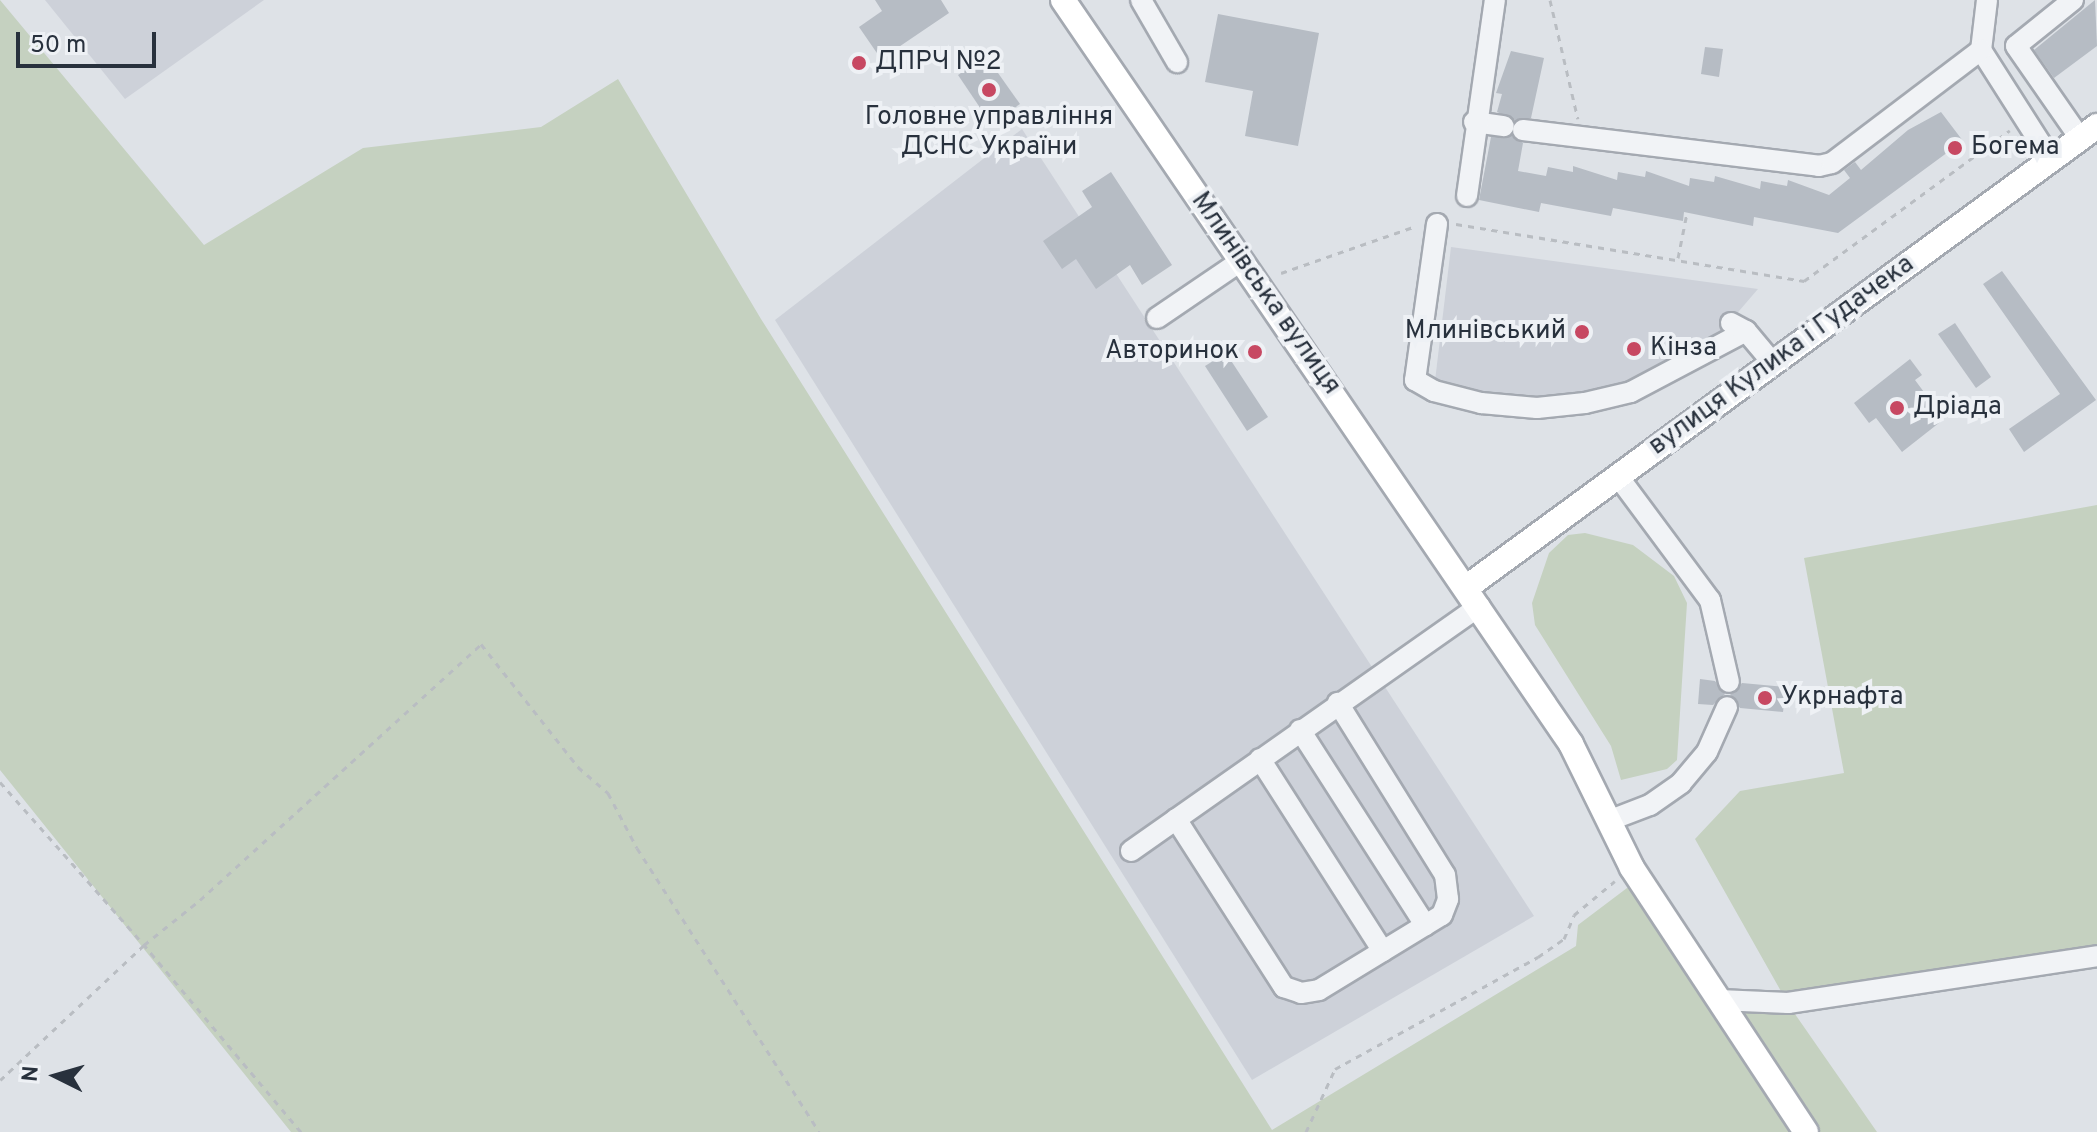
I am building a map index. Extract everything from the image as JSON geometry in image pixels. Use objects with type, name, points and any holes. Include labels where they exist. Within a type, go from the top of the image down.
[{"type":"main road","name":"Млинівська вулиця","points":[[1063,0],[1238,263],[1332,388],[1474,596],[1571,744],[1632,868],[1806,1132]]},
{"type":"main road","name":"вулиця Кулика і Гудачека","points":[[1474,596],[1617,475],[2089,132]]},
{"type":"street","points":[[1141,0],[1177,62]]},
{"type":"street","points":[[1467,196],[1474,122],[1495,0]]},
{"type":"street","points":[[1987,0],[1981,50],[2051,160]]},
{"type":"street","points":[[2073,0],[2016,46],[2089,132]]},
{"type":"street","points":[[1474,122],[1581,139],[1819,166],[1832,163],[1981,50]]},
{"type":"street","points":[[1437,224],[1415,380],[1434,391],[1481,403],[1537,408],[1585,403],[1631,392],[1738,327],[1772,362]]},
{"type":"street","points":[[1157,318],[1238,263]]},
{"type":"street","points":[[1617,475],[1710,600],[1720,628],[1729,682]]},
{"type":"street","points":[[1131,851],[1338,703],[1474,596]]},
{"type":"street","points":[[1176,819],[1284,987],[1301,993],[1319,990],[1425,925],[1445,907],[1445,875],[1338,703]]},
{"type":"street","points":[[1608,821],[1650,805],[1681,783],[1707,752],[1727,707]]},
{"type":"street","points":[[1300,730],[1425,925]]},
{"type":"street","points":[[1260,759],[1383,951]]},
{"type":"street","points":[[1719,1000],[1788,1003],[2097,956]]},
{"type":"path","points":[[1550,0],[1573,80],[1581,139]]},
{"type":"path","points":[[1281,273],[1407,227],[1437,224],[1678,258],[1804,281],[2026,118]]},
{"type":"path","points":[[1678,258],[1687,213]]},
{"type":"path","points":[[0,1080],[144,945],[211,891],[481,644],[578,767],[608,793],[637,848],[819,1132]]},
{"type":"path","points":[[0,782],[144,945],[301,1132]]},
{"type":"path","points":[[1306,1132],[1335,1069],[1538,957],[1564,939],[1574,915],[1632,868]]},
{"type":"shaded area","points":[[45,0],[264,0],[125,99]]},
{"type":"shaded area","name":"Авторинок","points":[[1022,129],[1534,916],[1252,1080],[775,320]]},
{"type":"shaded area","name":"Млинівський","points":[[1451,247],[1758,289],[1714,340],[1627,385],[1538,402],[1479,395],[1435,381]]},
{"type":"green space","points":[[0,0],[204,245],[363,148],[541,127],[618,79],[761,319],[1272,1130],[1576,946],[1578,925],[1627,888],[1644,886],[1719,1000],[1787,1002],[1695,839],[1740,791],[1844,773],[1804,558],[2097,505],[2097,956],[1788,1004],[1877,1132],[291,1132],[0,770]]},
{"type":"green space","points":[[1585,533],[1633,545],[1674,576],[1687,603],[1677,760],[1667,769],[1621,780],[1611,746],[1535,625],[1532,603],[1549,553],[1568,535]]},
{"type":"building","points":[[875,0],[941,0],[949,13],[881,59],[859,27],[882,11]]},
{"type":"building","points":[[2095,0],[2097,46],[2054,78],[2034,50]]},
{"type":"building","points":[[1218,14],[1319,33],[1298,146],[1245,136],[1253,91],[1205,82]]},
{"type":"building","points":[[1705,47],[1723,49],[1719,77],[1701,74]]},
{"type":"building","points":[[1511,51],[1544,58],[1531,118],[1515,120],[1497,112],[1502,94],[1496,93]]},
{"type":"building","name":"Головне управління ДСНС України","points":[[986,56],[1020,104],[991,124],[958,75]]},
{"type":"building","points":[[1941,112],[1963,141],[1838,233],[1754,217],[1753,226],[1684,212],[1683,221],[1613,208],[1611,216],[1541,203],[1539,212],[1479,200],[1491,137],[1512,136],[1523,143],[1518,171],[1546,176],[1548,167],[1573,172],[1573,166],[1617,180],[1618,172],[1645,177],[1646,171],[1689,186],[1690,178],[1714,182],[1715,176],[1760,189],[1761,181],[1787,186],[1788,180],[1829,195],[1850,178],[1844,170],[1855,162],[1861,170],[1908,130]]},
{"type":"building","points":[[1111,172],[1172,265],[1142,285],[1130,265],[1096,289],[1076,259],[1062,269],[1043,241],[1092,207],[1082,191]]},
{"type":"building","points":[[2002,271],[2096,400],[2024,452],[2009,429],[2060,394],[1983,284]]},
{"type":"building","points":[[1955,323],[1991,377],[1976,388],[1938,334]]},
{"type":"building","points":[[1226,353],[1268,417],[1247,431],[1205,366]]},
{"type":"building","name":"Дріада","points":[[1910,359],[1922,375],[1915,380],[1944,419],[1902,452],[1876,418],[1869,423],[1854,403]]},
{"type":"building","points":[[1700,679],[1715,681],[1725,694],[1713,705],[1698,704]]},
{"type":"building","name":"Укрнафта","points":[[1742,683],[1786,687],[1783,712],[1740,708],[1730,695]]},
{"type":"place","name":"ДПРЧ №2","points":[[859,63]]},
{"type":"place","name":"Головне управління ДСНС України","points":[[989,90]]},
{"type":"place","name":"Богема","points":[[1955,148]]},
{"type":"place","name":"Млинівський","points":[[1582,332]]},
{"type":"place","name":"Кінза","points":[[1634,349]]},
{"type":"place","name":"Авторинок","points":[[1255,352]]},
{"type":"place","name":"Дріада","points":[[1897,408]]},
{"type":"place","name":"Укрнафта","points":[[1765,698]]}]
